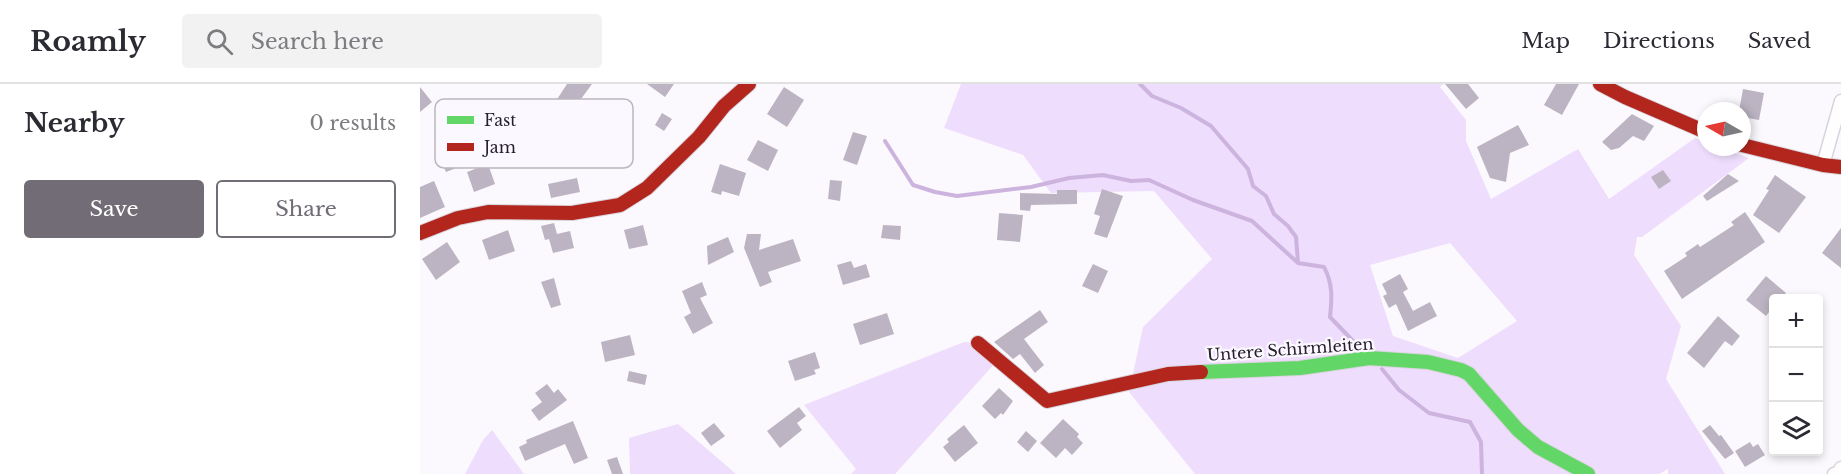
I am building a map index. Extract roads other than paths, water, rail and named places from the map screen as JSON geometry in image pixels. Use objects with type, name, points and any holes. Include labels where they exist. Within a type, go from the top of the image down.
[{"type":"street","points":[[420,233],[458,218],[488,212],[572,213],[620,205],[647,188],[699,137],[724,106],[749,84]]},
{"type":"street","points":[[1600,84],[1697,128]]},
{"type":"street","points":[[1823,165],[1841,101]]},
{"type":"street","points":[[1751,147],[1823,165],[1841,167]]},
{"type":"street","name":"Untere Schirmleiten","points":[[978,344],[1047,401],[1168,374],[1300,368],[1369,358],[1428,362],[1469,374],[1518,430],[1531,441],[1588,474]]},
{"type":"street","points":[[1834,474],[1841,468]]},
{"type":"waterway","points":[[1140,84],[1152,96],[1181,108],[1211,126],[1248,169],[1253,186],[1266,196],[1274,214],[1288,226],[1296,237],[1298,262]]},
{"type":"waterway","points":[[885,141],[913,185],[935,192],[957,196],[1031,187],[1069,178],[1103,175],[1131,181],[1149,180],[1193,200],[1252,221],[1298,263],[1324,267],[1331,291],[1330,317],[1354,342]]},
{"type":"waterway","points":[[1382,369],[1399,390],[1429,413],[1470,422],[1481,442],[1482,474]]}]
